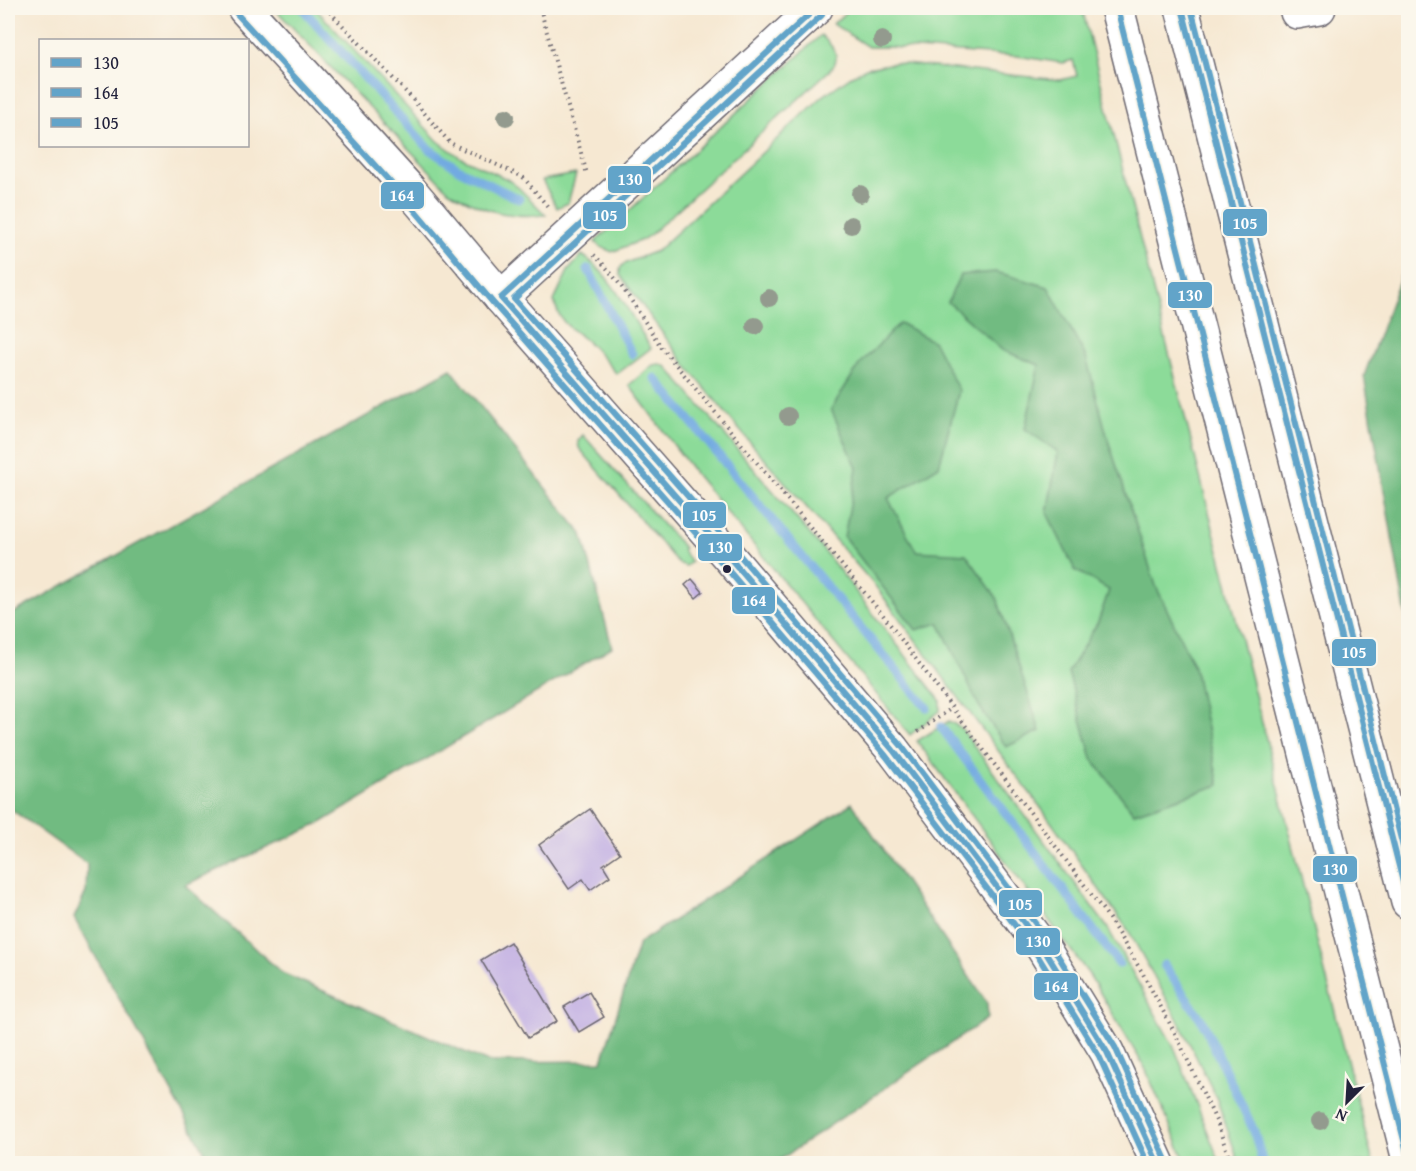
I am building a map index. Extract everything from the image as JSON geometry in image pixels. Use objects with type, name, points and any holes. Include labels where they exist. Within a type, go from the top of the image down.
[{"type":"main road","points":[[244,8],[409,189],[501,298],[729,557],[892,750],[1043,948],[1107,1052],[1158,1164]]},
{"type":"main road","points":[[501,298],[816,8]]},
{"type":"main road","points":[[1117,8],[1408,1156]]},
{"type":"main road","points":[[1182,8],[1408,902]]},
{"type":"path","points":[[326,8],[408,94],[450,143],[523,177],[583,224],[601,262],[634,305],[662,348],[883,615],[1106,915],[1142,972],[1176,1035],[1218,1125],[1231,1164]]},
{"type":"path","points":[[540,8],[585,164],[583,224]]},
{"type":"path","points":[[892,750],[952,708]]},
{"type":"green space","points":[[274,8],[315,8],[438,141],[460,157],[507,179],[546,215],[532,216],[495,212],[448,190]]},
{"type":"green space","points":[[850,8],[1082,8],[1373,1163],[1239,1163],[1216,1097],[1175,1014],[1128,930],[1041,808],[876,587],[685,364],[620,275],[620,268],[623,265],[657,251],[823,96],[866,68],[895,63],[1060,80],[1077,76],[1073,60],[1063,63],[1017,56],[868,47],[833,24]]},
{"type":"green space","points":[[821,35],[832,46],[836,55],[831,69],[651,234],[612,252],[595,242]]},
{"type":"green space","points":[[576,174],[568,203],[557,208],[542,180]]},
{"type":"green space","points":[[582,255],[603,273],[612,285],[651,348],[617,374],[592,346],[568,327],[554,301],[568,271]]},
{"type":"green space","points":[[1408,256],[1408,628],[1364,376]]},
{"type":"green space","points":[[996,272],[1048,287],[1086,357],[1109,443],[1156,586],[1194,667],[1219,785],[1134,813],[1092,759],[1068,672],[1098,622],[1109,590],[1075,570],[1047,513],[1058,452],[1025,429],[1039,365],[1002,350],[948,302],[960,275]]},
{"type":"green space","points":[[900,323],[934,342],[959,391],[939,466],[888,498],[916,551],[966,554],[997,598],[1040,731],[1006,747],[979,706],[939,623],[916,630],[844,537],[857,468],[831,409],[859,365]]},
{"type":"green space","points":[[660,364],[667,367],[826,553],[940,700],[940,711],[910,735],[697,476],[629,385],[653,365]]},
{"type":"green space","points":[[451,369],[582,534],[612,647],[319,824],[185,885],[282,973],[488,1062],[602,1061],[639,943],[852,803],[987,1003],[988,1018],[775,1163],[211,1163],[74,918],[86,892],[87,864],[8,807],[8,616]]},
{"type":"green space","points":[[583,435],[684,548],[682,550],[691,562],[686,566],[678,563],[579,448],[578,441]]},
{"type":"green space","points":[[949,721],[961,728],[1107,927],[1175,1049],[1220,1163],[1186,1163],[1145,1068],[1090,976],[917,741]]},
{"type":"building","points":[[692,579],[703,592],[696,598],[685,585]]},
{"type":"building","points":[[590,809],[620,853],[603,865],[610,876],[590,890],[583,879],[569,889],[539,845]]},
{"type":"building","points":[[510,942],[557,1021],[528,1038],[481,960]]},
{"type":"building","points":[[589,992],[604,1017],[579,1032],[564,1007]]},
{"type":"waterway","points":[[302,8],[429,149],[460,170],[519,199]]},
{"type":"waterway","points":[[588,269],[632,354]]},
{"type":"waterway","points":[[655,378],[927,708]]},
{"type":"waterway","points":[[941,727],[1119,964]]},
{"type":"waterway","points":[[1164,965],[1201,1019],[1254,1131],[1263,1164]]},
{"type":"transit line","name":"130","points":[[816,8],[501,298],[729,557],[893,750],[1043,948],[1107,1052],[1158,1164]]},
{"type":"transit line","name":"130","points":[[1117,8],[1408,1156]]},
{"type":"transit line","name":"130","points":[[1182,8],[1408,902]]},
{"type":"transit line","name":"105","points":[[1191,8],[1408,867]]},
{"type":"transit line","name":"164","points":[[237,14],[402,195],[494,304],[722,563],[886,756],[1036,953],[1099,1056],[1148,1164]]},
{"type":"transit line","name":"105","points":[[822,15],[514,299],[736,551],[900,744],[1050,943],[1115,1047],[1166,1160]]}]
